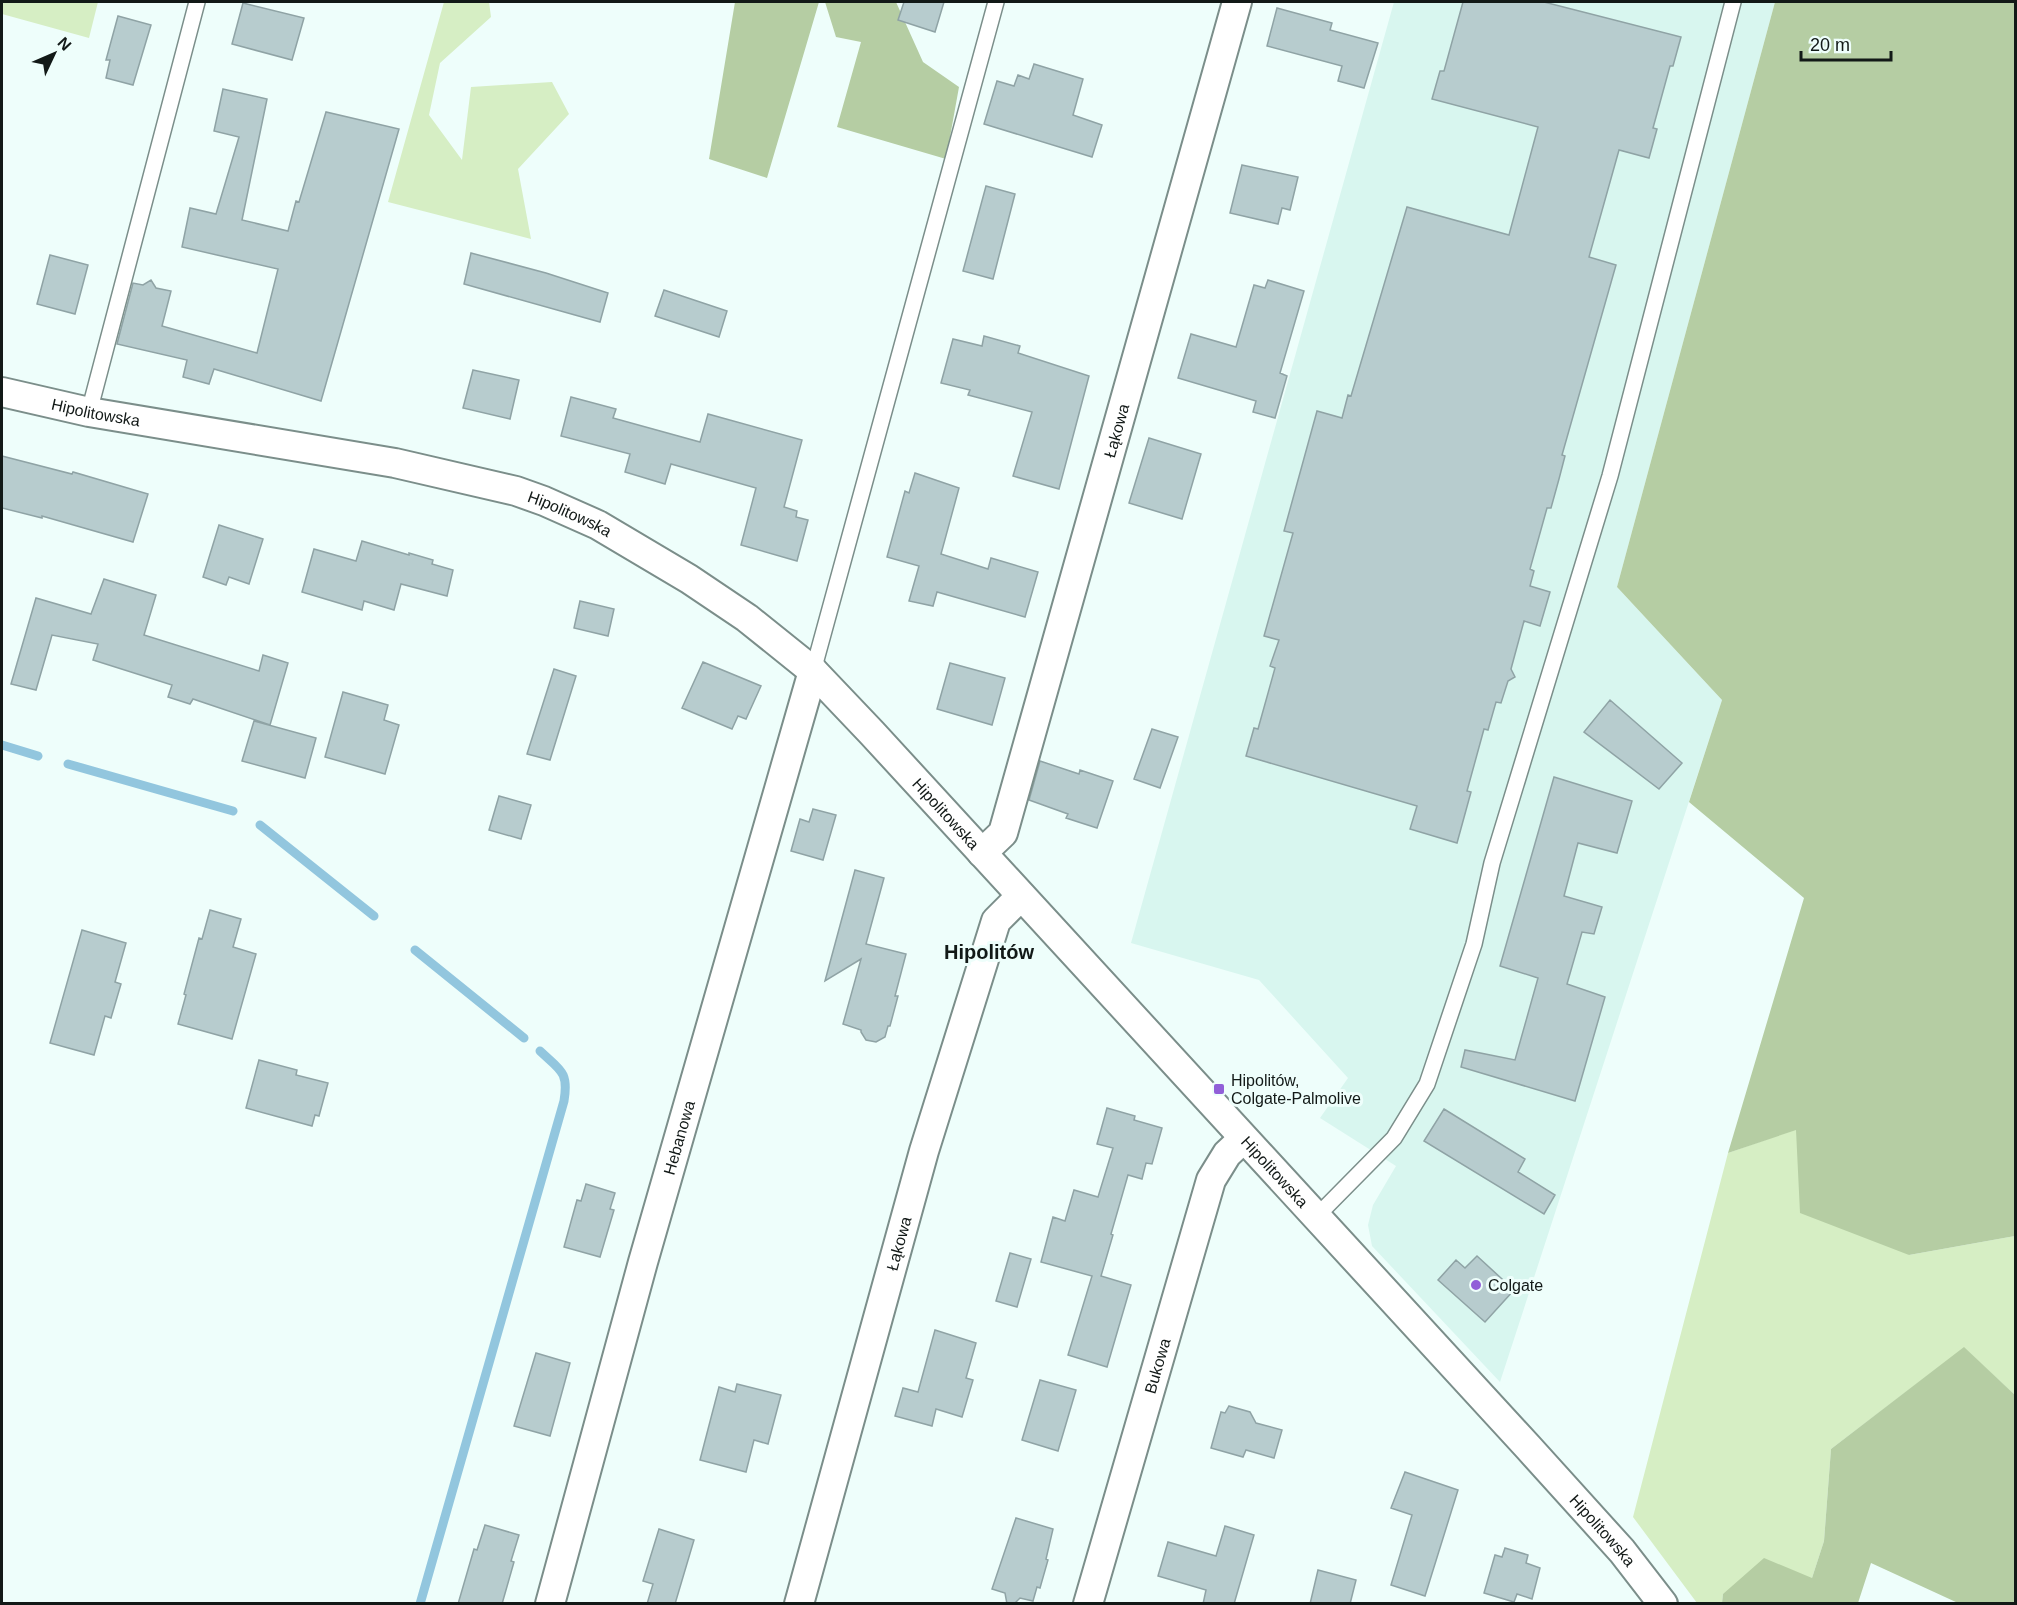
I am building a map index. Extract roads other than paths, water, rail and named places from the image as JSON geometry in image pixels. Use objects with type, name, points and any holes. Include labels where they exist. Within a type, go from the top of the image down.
[{"type":"street","name":"Łąkowa","points":[[982,853],[1003,833],[1237,2]]},
{"type":"street","name":"Hipolitowska","points":[[2,392],[89,412],[395,464],[526,494],[598,525],[689,579],[747,618],[813,671],[1614,1543],[1663,1604]]},
{"type":"street","name":"Hebanowa","points":[[550,1604],[643,1262],[813,671]]},
{"type":"street","name":"Łąkowa","points":[[799,1604],[924,1151],[996,921],[1021,896]]},
{"type":"street","name":"Bukowa","points":[[1088,1604],[1211,1180],[1227,1154],[1243,1139]]},
{"type":"lane","points":[[89,412],[196,2]]},
{"type":"lane","points":[[813,671],[996,2]]},
{"type":"lane","points":[[1316,1217],[1394,1138],[1427,1083],[1474,944],[1492,863],[1610,476],[1733,2]]},
{"type":"waterway","points":[[2,745],[38,756]]},
{"type":"waterway","points":[[68,764],[233,811]]},
{"type":"waterway","points":[[260,825],[374,916]]},
{"type":"waterway","points":[[415,950],[524,1038]]},
{"type":"waterway","points":[[420,1604],[564,1101],[564,1077],[558,1067],[540,1051]]},
{"type":"place","name":"Hipolitów, Colgate-Palmolive","points":[[1219,1089]]},
{"type":"place","name":"Colgate","points":[[1476,1285]]},
{"type":"district","name":"Hipolitów","points":[[989,952]]}]
